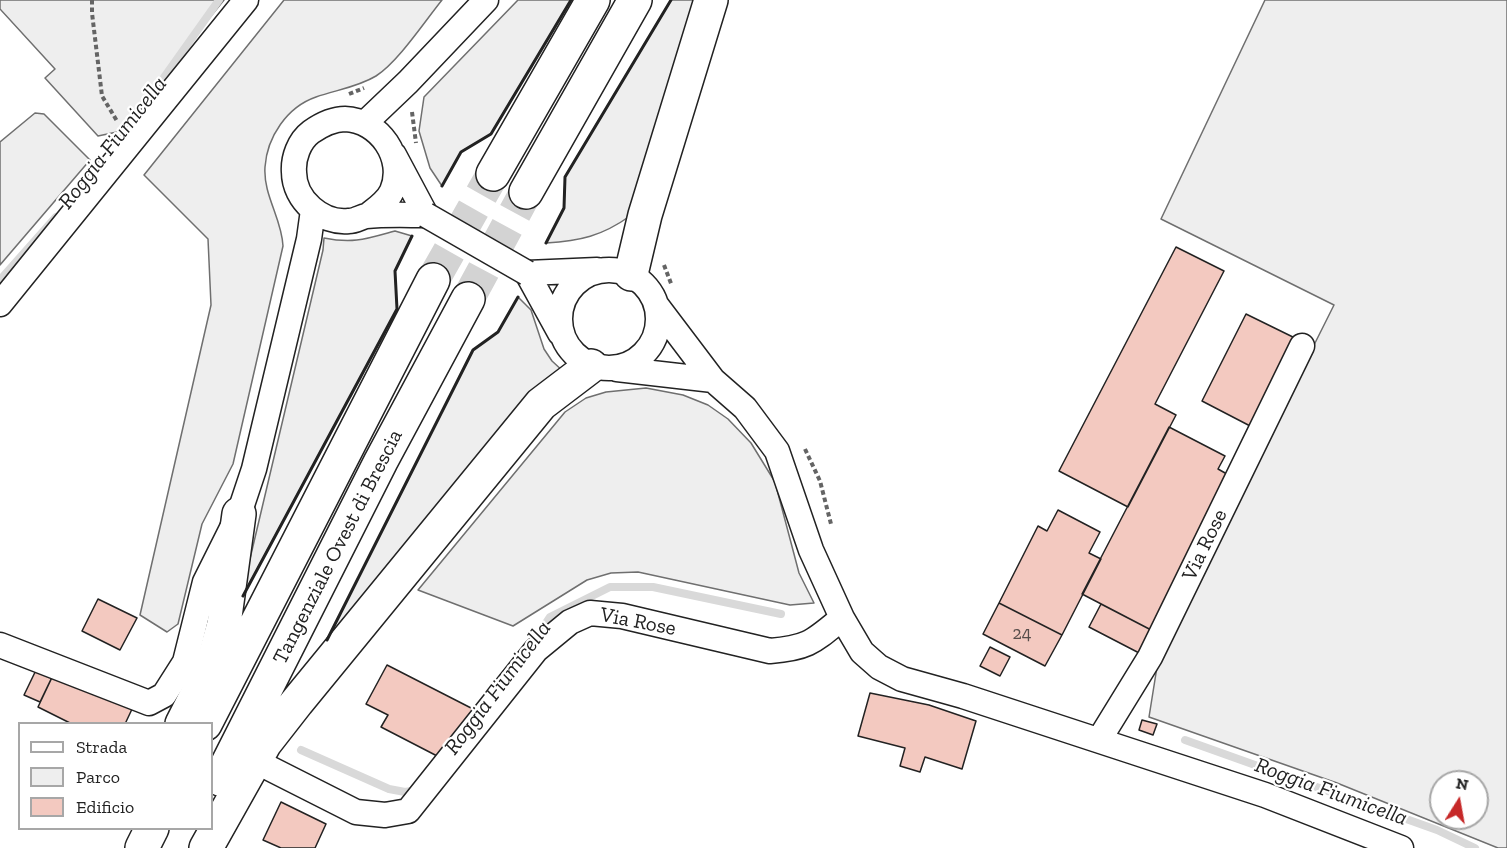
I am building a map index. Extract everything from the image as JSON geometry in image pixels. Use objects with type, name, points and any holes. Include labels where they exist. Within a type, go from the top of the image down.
[{"type":"highway","points":[[493,174],[593,0]]},
{"type":"highway","points":[[526,192],[635,0]]},
{"type":"highway","points":[[619,272],[645,215],[711,0]]},
{"type":"highway","name":"Tangenziale Ovest di Brescia","points":[[206,722],[433,280]]},
{"type":"highway","name":"Tangenziale Ovest di Brescia","points":[[213,795],[381,461],[468,298]]},
{"type":"highway","points":[[206,848],[265,743],[541,404],[603,368]]},
{"type":"highway","points":[[183,722],[213,663],[224,624],[239,514]]},
{"type":"highway","points":[[130,848],[134,830]]},
{"type":"highway","points":[[142,848],[151,830]]},
{"type":"highway","points":[[186,848],[195,830]]},
{"type":"street","points":[[0,304],[246,0]]},
{"type":"street","points":[[365,123],[486,0]]},
{"type":"street","points":[[426,215],[383,136],[365,123],[344,119],[324,123],[307,135],[296,153],[293,174],[299,194],[312,210],[329,219],[348,221],[367,216],[426,215],[527,273],[619,272],[648,287],[657,306],[712,380],[745,408],[777,451],[811,550],[842,618],[862,652],[879,667],[902,679],[963,696],[1265,795],[1401,848]]},
{"type":"street","points":[[367,216],[381,206],[392,190],[396,173],[394,155]]},
{"type":"street","points":[[0,645],[149,703],[164,695],[185,662],[205,582],[239,514],[256,458],[309,238],[312,210]]},
{"type":"street","points":[[562,335],[559,317],[561,308],[574,284],[590,274],[619,272]]},
{"type":"street","points":[[527,273],[573,354],[603,368],[712,380]]},
{"type":"street","points":[[603,368],[631,364],[645,354],[655,340],[659,323],[657,306]]},
{"type":"street","name":"Via Rose","points":[[1099,740],[1150,657],[1302,346]]},
{"type":"street","name":"Via Rose","points":[[271,769],[356,812],[385,815],[408,811],[537,650],[570,622],[590,613],[622,616],[770,651],[795,649],[814,641],[842,618]]},
{"type":"path","points":[[92,0],[102,96],[130,144]]},
{"type":"path","points":[[400,89],[410,100],[417,148]]},
{"type":"green space","points":[[0,0],[224,0],[117,132],[98,136],[45,78],[55,69],[0,9]]},
{"type":"green space","points":[[284,0],[442,0],[384,70],[362,83],[306,102],[288,116],[274,134],[267,156],[265,177],[283,246],[233,464],[202,524],[178,624],[167,632],[140,615],[211,305],[208,239],[144,175]]},
{"type":"green space","points":[[518,0],[571,0],[491,134],[461,152],[442,186],[430,168],[419,131],[424,97]]},
{"type":"green space","points":[[671,0],[698,0],[630,216],[600,233],[570,241],[546,243],[564,208],[565,177]]},
{"type":"green space","points":[[1265,0],[1507,0],[1507,848],[1498,848],[1453,830],[1489,830],[1489,770],[1429,770],[1429,820],[1337,783],[1149,717],[1157,667],[1185,603],[1334,305],[1161,219]]},
{"type":"green space","points":[[35,113],[44,114],[90,160],[0,265],[0,142]]},
{"type":"green space","points":[[395,231],[412,236],[395,271],[397,309],[240,601],[324,238],[343,241],[360,240]]},
{"type":"green space","points":[[518,297],[531,310],[544,349],[552,361],[565,373],[322,650],[473,350],[498,332]]},
{"type":"green space","points":[[646,388],[683,395],[708,405],[728,419],[751,443],[775,482],[799,573],[814,603],[790,605],[638,572],[611,573],[587,580],[513,626],[418,590],[565,412],[586,398],[606,392]]},
{"type":"building","points":[[1176,247],[1224,271],[1155,404],[1176,415],[1128,507],[1059,471]]},
{"type":"building","points":[[1246,314],[1299,340],[1254,428],[1202,401]]},
{"type":"building","points":[[1169,427],[1225,456],[1218,469],[1234,478],[1155,632],[1082,594]]},
{"type":"building","points":[[1058,510],[1100,532],[1089,553],[1101,559],[1062,635],[999,603],[1038,526],[1047,531]]},
{"type":"building","points":[[98,599],[137,618],[120,650],[82,631]]},
{"type":"building","points":[[999,603],[1062,635],[1045,666],[983,634]]},
{"type":"building","points":[[1101,604],[1155,632],[1143,655],[1089,627]]},
{"type":"building","points":[[990,647],[1010,657],[1000,676],[980,666]]},
{"type":"building","points":[[387,665],[473,709],[441,758],[381,727],[388,715],[366,704]]},
{"type":"building","points":[[38,666],[54,673],[40,702],[24,695]]},
{"type":"building","points":[[56,669],[133,707],[126,722],[68,722],[38,707]]},
{"type":"building","points":[[870,693],[929,705],[976,721],[962,769],[925,757],[920,772],[900,766],[905,748],[858,736]]},
{"type":"building","points":[[1142,720],[1157,724],[1153,735],[1139,730]]},
{"type":"building","points":[[281,802],[326,824],[315,848],[281,848],[263,840]]},
{"type":"waterway","name":"Roggia Fiumicella","points":[[128,128],[219,0]]},
{"type":"waterway","name":"Roggia Fiumicella","points":[[0,280],[56,217]]},
{"type":"waterway","name":"Roggia Fiumicella","points":[[536,638],[550,617],[610,587],[653,587],[781,614]]},
{"type":"waterway","name":"Roggia Fiumicella","points":[[1185,740],[1437,830],[1475,848]]},
{"type":"waterway","name":"Roggia Fiumicella","points":[[301,750],[389,789],[405,792],[417,790]]},
{"type":"tunnel","points":[[433,280],[493,174]]},
{"type":"tunnel","points":[[468,299],[526,192]]},
{"type":"wall","points":[[442,186],[461,152],[491,134],[571,0]]},
{"type":"wall","points":[[546,243],[564,208],[565,177],[671,0]]},
{"type":"wall","points":[[243,596],[397,309],[395,271],[412,236]]},
{"type":"wall","points":[[327,640],[473,350],[498,332],[518,297]]}]
